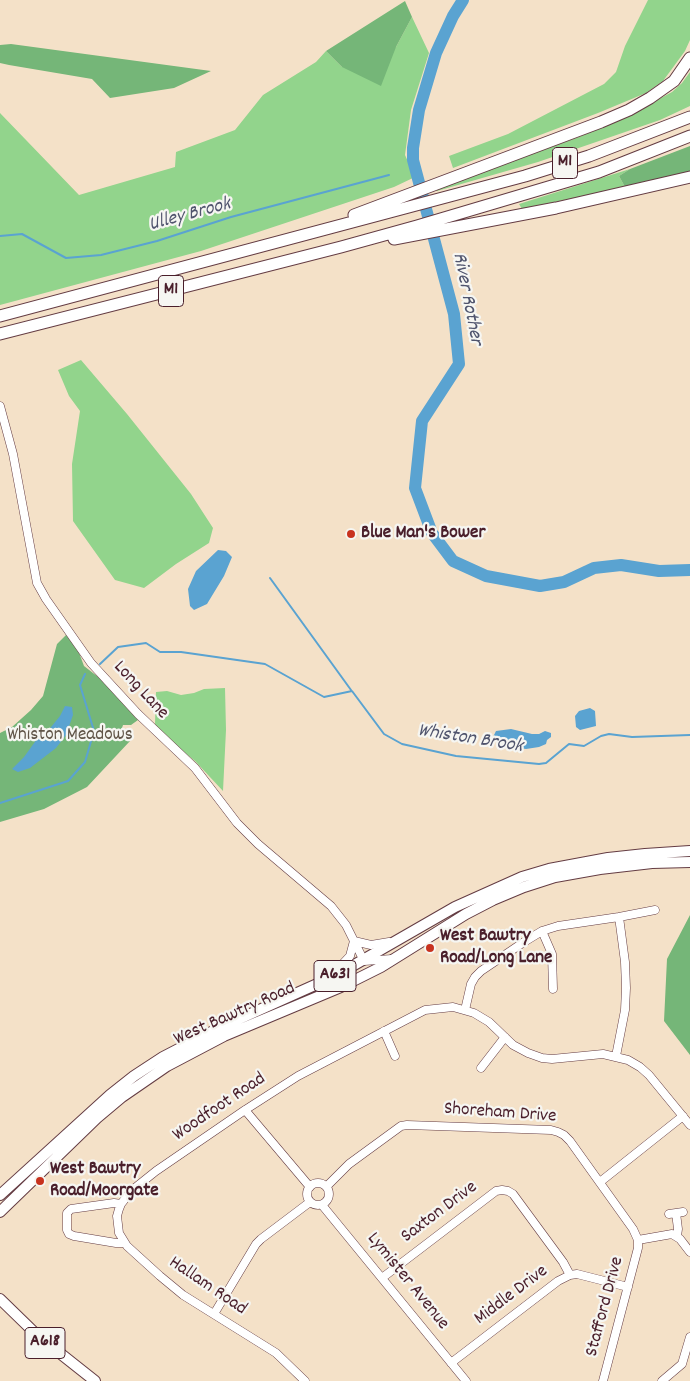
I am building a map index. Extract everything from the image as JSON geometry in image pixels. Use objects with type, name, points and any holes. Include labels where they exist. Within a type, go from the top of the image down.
[{"type":"highway","points":[[299,237],[629,110],[674,81],[690,58]]},
{"type":"highway","name":"M1","points":[[0,316],[438,200],[589,156],[690,117]]},
{"type":"highway","name":"M1","points":[[0,334],[341,247],[445,224],[599,172],[690,136]]},
{"type":"highway","points":[[445,224],[556,208],[690,177]]},
{"type":"main road","name":"West Bawtry Road","points":[[0,1195],[110,1095],[134,1076],[187,1043],[364,961],[477,896],[549,869],[608,858],[690,852]]},
{"type":"main road","name":"West Bawtry Road","points":[[0,1212],[97,1118],[122,1097],[167,1066],[224,1036],[341,987],[381,967],[466,914],[524,887],[555,877],[600,869],[690,862]]},
{"type":"main road","name":"A618","points":[[0,1299],[36,1336],[95,1381]]},
{"type":"street","name":"Long Lane","points":[[0,406],[13,454],[37,583],[46,599],[92,663],[138,714],[195,768],[237,823],[258,844],[331,906],[346,925],[364,961]]},
{"type":"street","points":[[465,1010],[471,984],[481,971],[542,931],[573,922],[619,917],[655,910]]},
{"type":"street","points":[[616,1056],[625,1010],[626,988],[625,962],[619,917]]},
{"type":"street","points":[[542,931],[552,954],[553,990]]},
{"type":"street","points":[[354,941],[364,944],[379,944],[400,939]]},
{"type":"street","name":"A631","points":[[326,980],[346,962],[354,941]]},
{"type":"street","name":"A631","points":[[364,961],[384,960],[400,955]]},
{"type":"street","name":"Woodfoot Road","points":[[121,1204],[131,1191],[156,1171],[298,1076],[425,1010],[453,1007],[465,1010],[488,1022],[514,1045],[542,1058],[552,1060],[603,1054],[616,1056],[640,1067],[649,1075],[690,1125]]},
{"type":"street","points":[[384,1031],[395,1056]]},
{"type":"street","points":[[481,1068],[505,1037]]},
{"type":"street","points":[[245,1110],[310,1187]]},
{"type":"street","points":[[600,1182],[683,1116]]},
{"type":"street","name":"Shoreham Drive","points":[[327,1186],[349,1164],[401,1126],[558,1132],[570,1141],[633,1228],[638,1240]]},
{"type":"street","points":[[318,1183],[327,1186],[330,1197],[322,1205],[316,1205],[310,1202],[307,1194],[310,1187],[318,1183]]},
{"type":"street","name":"Saxton Drive","points":[[382,1278],[496,1191],[502,1190],[513,1194],[563,1262],[570,1275]]},
{"type":"street","points":[[214,1314],[256,1244],[310,1202]]},
{"type":"street","points":[[114,1203],[121,1204],[117,1216],[117,1225],[124,1243],[69,1234],[67,1230],[67,1213],[71,1210],[114,1203]]},
{"type":"street","name":"Lymister Avenue","points":[[322,1205],[466,1381]]},
{"type":"street","points":[[676,1213],[677,1236]]},
{"type":"street","points":[[638,1240],[669,1234],[677,1236],[690,1252]]},
{"type":"street","name":"Stafford Drive","points":[[605,1381],[638,1248],[638,1240]]},
{"type":"street","name":"Hallam Road","points":[[124,1243],[183,1295],[276,1353],[305,1381]]},
{"type":"street","name":"Middle Drive","points":[[452,1363],[558,1281],[570,1275],[577,1274],[628,1287]]},
{"type":"street","points":[[662,1381],[682,1364],[690,1337]]},
{"type":"green space","points":[[648,0],[690,0],[690,40],[685,51],[663,81],[646,93],[598,113],[453,168],[449,156],[508,134],[604,84],[616,72],[625,46]]},
{"type":"green space","points":[[405,1],[412,17],[396,47],[381,86],[342,67],[326,51]]},
{"type":"green space","points":[[412,17],[429,53],[411,110],[405,155],[415,177],[394,187],[201,251],[0,305],[0,113],[79,195],[175,167],[176,152],[235,130],[263,95],[316,62],[326,51],[342,67],[396,47]]},
{"type":"green space","points":[[11,44],[211,71],[174,88],[110,98],[92,79],[0,63],[0,45]]},
{"type":"green space","points":[[690,72],[690,106],[660,120],[538,162],[437,191],[436,188],[579,137],[637,111],[672,92]]},
{"type":"green space","points":[[690,146],[690,174],[625,187],[619,176],[630,169]]},
{"type":"green space","points":[[630,169],[619,176],[625,187],[522,209],[519,204]]},
{"type":"green space","points":[[81,360],[191,494],[213,528],[209,543],[176,564],[144,588],[115,580],[73,521],[72,464],[80,411],[69,396],[58,370]]},
{"type":"green space","name":"Whiston Meadows","points":[[66,635],[78,650],[84,666],[102,680],[138,720],[131,725],[123,725],[121,731],[130,741],[87,787],[44,809],[0,822],[0,733],[12,727],[43,696],[57,644]]},
{"type":"green space","points":[[225,688],[226,730],[223,791],[195,761],[159,732],[155,724],[156,692],[167,691],[181,695],[204,689]]},
{"type":"green space","points":[[690,915],[690,1055],[664,1021],[667,959]]},
{"type":"water","points":[[218,550],[226,551],[232,557],[224,576],[207,604],[194,610],[190,606],[188,589],[196,571]]},
{"type":"water","points":[[65,706],[72,707],[73,715],[66,735],[56,748],[30,768],[18,772],[12,769],[24,757],[37,739],[47,732],[60,716]]},
{"type":"water","points":[[590,708],[595,711],[596,726],[580,730],[576,727],[575,716],[579,711]]},
{"type":"water","points":[[511,729],[532,734],[539,734],[545,731],[551,733],[551,737],[547,740],[546,744],[526,749],[502,745],[496,742],[493,737],[496,731]]},
{"type":"waterway","name":"River Rother","points":[[463,0],[453,16],[436,53],[419,110],[413,148],[413,160],[454,314],[459,364],[422,421],[415,488],[432,533],[453,561],[486,576],[540,586],[564,582],[594,568],[621,565],[659,571],[690,570]]},
{"type":"waterway","name":"Ulley Brook","points":[[0,236],[22,234],[66,258],[101,255],[157,241],[231,217],[389,175]]},
{"type":"waterway","points":[[270,578],[351,690]]},
{"type":"waterway","name":"Whiston Brook","points":[[100,664],[118,647],[146,643],[160,652],[181,652],[265,664],[324,697],[352,691],[384,734],[402,744],[456,756],[539,764],[546,763],[569,744],[584,746],[601,736],[609,734],[632,737],[690,735]]},
{"type":"waterway","name":"Whiston Brook","points":[[0,803],[68,781],[85,762],[94,731],[80,685],[85,674]]},
{"type":"place","name":"Blue Man's Bower","points":[[351,534]]},
{"type":"place","name":"West Bawtry Road/Long Lane","points":[[430,948]]},
{"type":"place","name":"West Bawtry Road/Moorgate","points":[[40,1181]]}]
